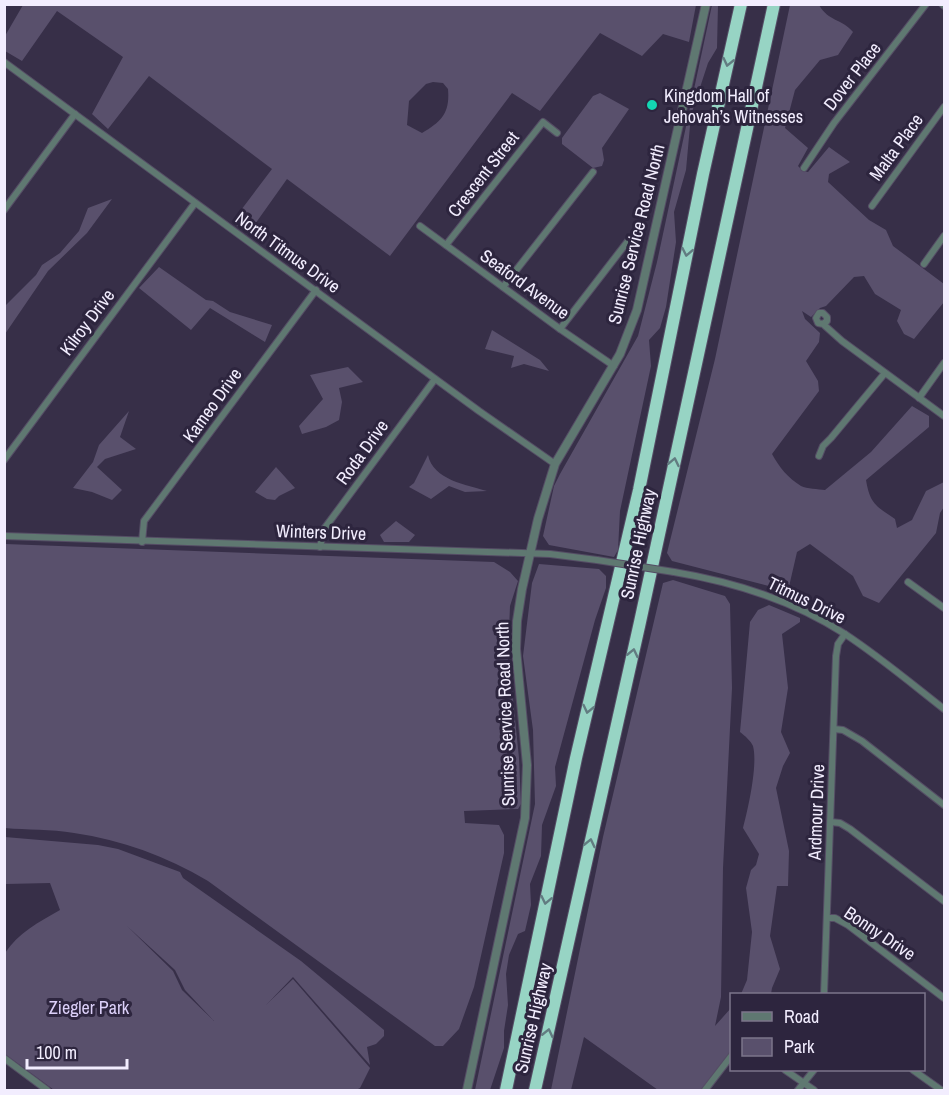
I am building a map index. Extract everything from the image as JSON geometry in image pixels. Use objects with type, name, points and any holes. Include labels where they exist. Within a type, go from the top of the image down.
[{"type":"highway","name":"Sunrise Highway","points":[[506,1090],[576,758],[639,490],[702,174],[741,4]]},
{"type":"highway","name":"Sunrise Highway","points":[[535,1090],[774,4]]},
{"type":"street","name":"Sunrise Service Road North","points":[[466,1090],[525,818],[527,765],[516,649],[519,604],[540,510],[555,464],[614,366],[631,330],[642,295],[706,4]]},
{"type":"street","name":"Dover Place","points":[[804,168],[834,123],[926,4]]},
{"type":"street","name":"North Titmus Drive","points":[[4,62],[435,379],[555,464]]},
{"type":"street","name":"Malta Place","points":[[872,206],[945,107]]},
{"type":"street","points":[[4,210],[75,114]]},
{"type":"street","name":"Crescent Street","points":[[446,245],[543,122],[558,133]]},
{"type":"street","points":[[503,287],[592,172]]},
{"type":"street","name":"Kilroy Drive","points":[[4,460],[195,202]]},
{"type":"street","name":"Seaford Avenue","points":[[420,226],[614,366]]},
{"type":"street","points":[[924,264],[945,236]]},
{"type":"street","points":[[560,329],[628,241]]},
{"type":"street","name":"Kameo Drive","points":[[142,542],[144,521],[316,290]]},
{"type":"street","points":[[823,324],[842,341],[945,416]]},
{"type":"street","points":[[919,398],[945,363]]},
{"type":"street","points":[[819,456],[823,446],[885,373]]},
{"type":"street","name":"Roda Drive","points":[[320,547],[324,529],[435,379]]},
{"type":"street","name":"Winters Drive","points":[[4,536],[549,554],[636,566]]},
{"type":"street","name":"Titmus Drive","points":[[636,566],[740,586],[789,605],[845,634],[945,709]]},
{"type":"street","points":[[908,582],[945,608]]},
{"type":"street","name":"Ardmour Drive","points":[[824,993],[836,656],[838,644],[845,634]]},
{"type":"street","points":[[834,729],[843,730],[862,741],[945,805]]},
{"type":"street","points":[[831,822],[840,823],[850,829],[945,901]]},
{"type":"street","name":"Bonny Drive","points":[[827,918],[836,918],[848,925],[945,998]]},
{"type":"street","points":[[4,1058],[46,1090]]},
{"type":"street","points":[[705,1090],[730,1058]]},
{"type":"street","points":[[786,1071],[814,1090]]},
{"type":"street","points":[[798,1090],[813,1071]]},
{"type":"street","points":[[914,1071],[941,1090]]},
{"type":"green space","points":[[23,4],[696,5],[689,42],[663,34],[642,56],[600,33],[540,111],[512,93],[390,256],[287,179],[248,234],[232,222],[272,169],[149,76],[108,129],[92,114],[123,57],[57,11],[22,61],[5,51],[5,36]],"holes":[[[443,83],[448,89],[448,104],[440,120],[422,133],[407,125],[409,101],[426,84]]]},
{"type":"green space","points":[[712,5],[718,5],[717,48],[708,63],[691,115],[686,170],[674,212],[676,242],[666,307],[660,328],[649,340],[651,366],[620,511],[618,550],[614,557],[549,545],[543,536],[554,486],[638,336],[657,262]]},
{"type":"green space","points":[[790,5],[819,5],[827,14],[853,32],[838,55],[820,60],[795,90],[785,128],[808,148],[798,166],[808,172],[829,147],[850,162],[829,174],[828,182],[869,220],[886,230],[893,246],[944,284],[944,302],[914,339],[904,334],[897,321],[901,310],[875,294],[864,276],[854,277],[826,306],[820,308],[811,317],[802,311],[805,319],[820,333],[819,342],[806,361],[818,381],[819,391],[772,454],[784,472],[796,483],[806,488],[825,490],[871,452],[912,406],[929,416],[929,427],[866,480],[872,499],[895,519],[897,528],[912,520],[926,491],[944,482],[944,507],[940,513],[936,533],[879,603],[863,596],[853,576],[810,544],[797,552],[788,591],[672,561],[667,553],[715,359]]},
{"type":"green space","points":[[600,93],[629,109],[602,148],[604,160],[602,166],[593,168],[562,144],[562,138],[593,96]]},
{"type":"green space","points":[[112,199],[87,233],[48,271],[5,334],[6,305],[36,275],[42,265],[60,253],[79,231],[88,208]]},
{"type":"green space","points":[[159,267],[206,300],[213,301],[230,312],[272,325],[265,342],[210,308],[191,330],[139,288]]},
{"type":"green space","points":[[492,330],[540,360],[549,371],[524,364],[511,368],[514,356],[485,349]]},
{"type":"green space","points":[[348,367],[363,382],[339,388],[342,402],[339,420],[326,427],[302,434],[299,426],[323,399],[310,375]]},
{"type":"green space","points":[[129,411],[120,437],[136,449],[105,459],[97,467],[122,490],[112,500],[73,488],[93,462],[99,445]]},
{"type":"green space","points":[[428,455],[431,463],[444,476],[461,484],[487,491],[465,492],[449,486],[431,499],[409,487],[414,483]]},
{"type":"green space","points":[[276,467],[295,488],[275,500],[267,499],[255,492]]},
{"type":"green space","points":[[396,521],[415,535],[409,542],[384,542],[380,535]]},
{"type":"green space","points":[[5,544],[494,562],[510,572],[518,581],[510,606],[507,680],[511,680],[521,804],[518,809],[464,811],[465,823],[499,825],[504,835],[504,853],[474,987],[459,1029],[443,1046],[435,1046],[208,881],[176,864],[143,850],[92,836],[5,828]]},
{"type":"green space","points":[[539,564],[599,569],[606,576],[606,588],[595,620],[555,767],[556,786],[542,825],[541,856],[530,884],[531,905],[525,931],[518,934],[509,955],[506,974],[508,1005],[504,1048],[490,1090],[475,1090],[535,804],[533,730],[523,656],[532,583]]},
{"type":"green space","points":[[673,580],[725,596],[730,604],[732,688],[723,868],[721,997],[715,1026],[730,1009],[730,1054],[701,1090],[658,1090],[584,1037],[571,1090],[551,1090],[603,837],[663,583]]},
{"type":"green space","points":[[769,605],[800,618],[800,622],[782,634],[788,688],[781,732],[790,753],[776,788],[789,851],[788,886],[777,886],[770,936],[780,969],[771,993],[741,993],[747,980],[752,932],[746,888],[759,854],[743,828],[752,787],[754,754],[752,744],[740,732],[750,622],[758,610]]},
{"type":"green space","name":"Ziegler Park","points":[[5,837],[98,845],[118,849],[180,872],[183,878],[301,961],[384,1030],[384,1036],[376,1044],[367,1047],[370,1065],[293,977],[266,1005],[293,979],[370,1068],[360,1088],[356,1090],[54,1090],[5,1054],[5,953],[23,934],[60,910],[50,883],[6,884],[5,901]],"holes":[[[127,926],[175,970],[185,990],[214,1021],[182,990],[173,971]]]},
{"type":"place","name":"Kingdom Hall of Jehovah’s Witnesses","points":[[652,105]]}]
